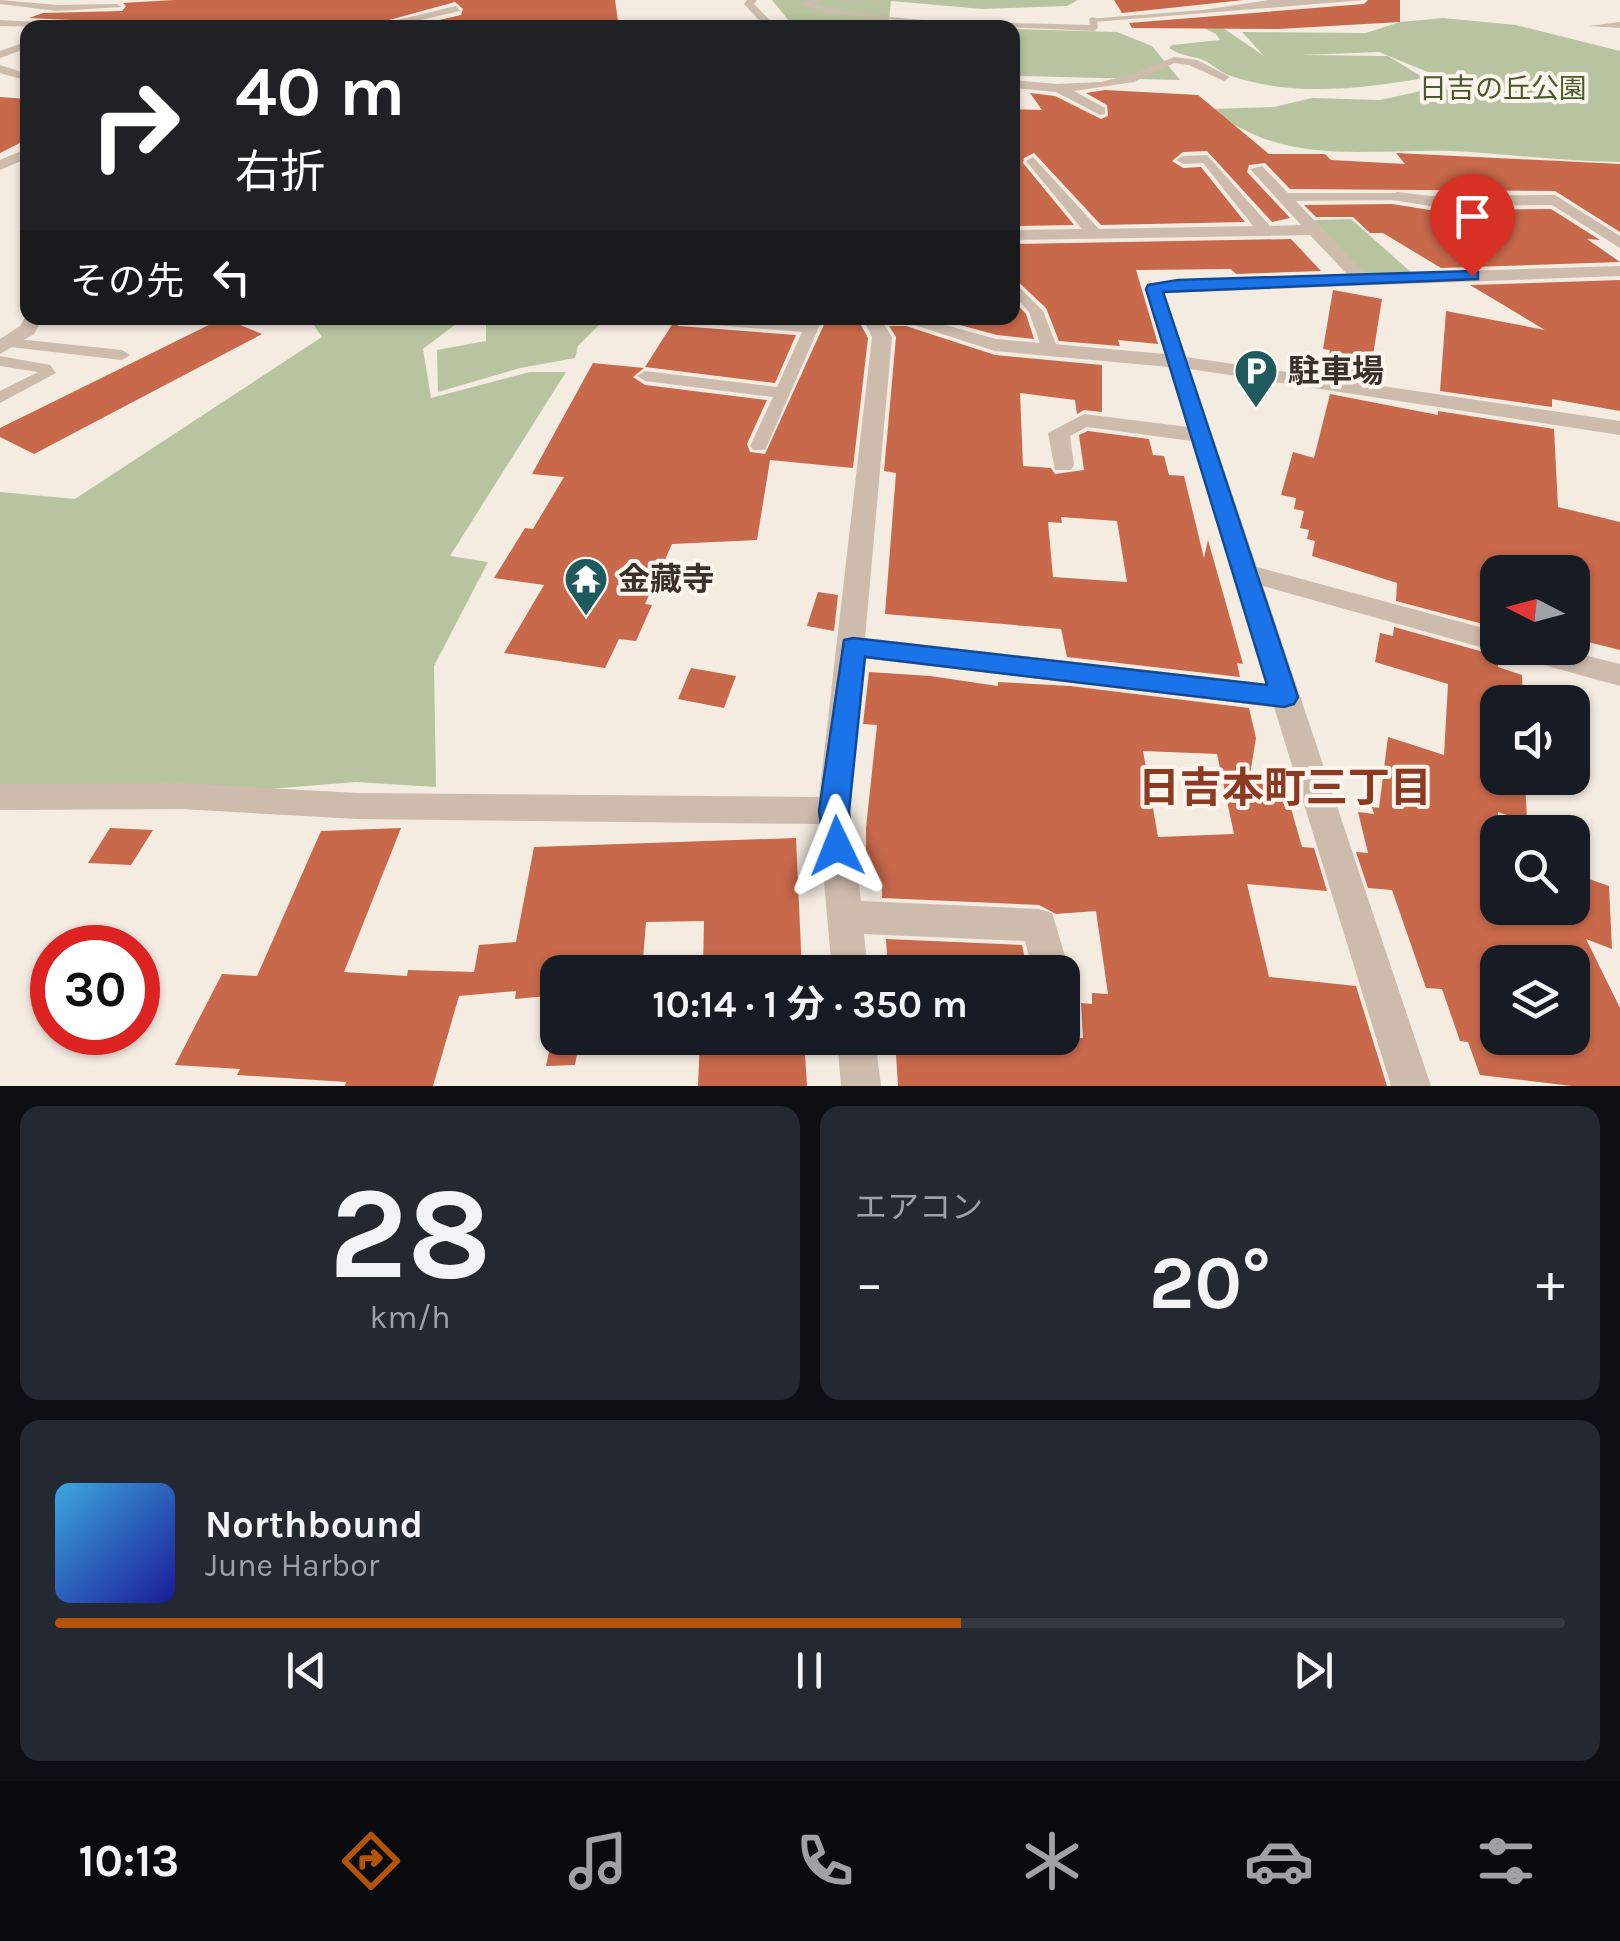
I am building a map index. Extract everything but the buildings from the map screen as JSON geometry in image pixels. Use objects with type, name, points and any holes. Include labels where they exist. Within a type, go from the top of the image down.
[{"type":"street","points":[[752,0],[749,4],[764,20]]},
{"type":"street","points":[[1093,18],[1278,2],[1359,0]]},
{"type":"street","points":[[0,1],[58,8],[121,4]]},
{"type":"street","points":[[395,20],[456,2]]},
{"type":"street","points":[[86,20],[121,4]]},
{"type":"street","points":[[1020,85],[1059,88],[1135,78],[1167,60],[1195,62],[1224,77]]},
{"type":"street","points":[[1059,88],[1100,111]]},
{"type":"street","points":[[1183,160],[1207,159],[1265,230]]},
{"type":"street","points":[[1033,161],[1094,233]]},
{"type":"street","points":[[1257,169],[1361,279]]},
{"type":"street","points":[[1397,197],[1430,201],[1555,200],[1620,243]]},
{"type":"street","points":[[1020,235],[1316,230]]},
{"type":"street","points":[[1411,1086],[1154,289],[1620,271]]},
{"type":"street","points":[[2,351],[30,325]]},
{"type":"street","points":[[848,955],[834,811],[882,337],[876,325]]},
{"type":"street","points":[[933,325],[994,345],[1174,360],[1620,428]]},
{"type":"street","points":[[1063,465],[1059,433],[1084,420],[1198,435]]},
{"type":"street","points":[[1243,572],[1480,637]]},
{"type":"street","points":[[853,647],[1284,697]]},
{"type":"street","points":[[1580,665],[1620,676]]},
{"type":"street","points":[[0,797],[181,796],[357,806],[834,811]]},
{"type":"street","points":[[844,917],[1039,925],[1047,955]]},
{"type":"street","points":[[858,1055],[861,1086]]},
{"type":"lane","points":[[819,0],[802,4],[840,12],[936,20]]},
{"type":"lane","points":[[1020,26],[1094,28],[1093,18]]},
{"type":"lane","points":[[1593,26],[1620,26]]},
{"type":"lane","points":[[1284,196],[1397,197]]},
{"type":"lane","points":[[1020,293],[1036,311],[1052,352]]},
{"type":"lane","points":[[759,446],[812,325]]},
{"type":"lane","points":[[2,351],[122,355]]},
{"type":"lane","points":[[0,398],[48,372],[2,351]]},
{"type":"lane","points":[[645,376],[782,393]]},
{"type":"green space","points":[[772,0],[1078,0],[1067,6],[982,9],[891,1],[889,20],[788,20]]},
{"type":"green space","name":"日吉の丘公園","points":[[1443,18],[1516,25],[1620,51],[1620,162],[1452,151],[1327,151],[1268,140],[1211,109],[1274,107],[1312,98],[1380,100],[1426,90],[1439,81],[1435,75],[1379,52],[1302,55],[1388,56],[1424,78],[1351,88],[1279,87],[1231,76],[1201,59],[1169,48],[1220,40],[1204,28],[1223,28],[1264,56],[1242,32],[1366,33],[1400,22]]},
{"type":"green space","points":[[1020,29],[1117,32],[1152,46],[1180,80],[1021,76]]},
{"type":"green space","points":[[1351,219],[1412,273],[1364,274],[1314,220]]},
{"type":"green space","points":[[314,325],[455,325],[423,349],[431,398],[530,372],[566,372],[450,556],[488,562],[434,666],[436,787],[356,782],[181,796],[0,797],[0,492],[75,499],[322,337]]},
{"type":"green space","points":[[486,325],[599,325],[578,346],[575,358],[520,368],[438,392],[437,350],[486,341]]},
{"type":"place","name":"駐車場","points":[[1256,409]]},
{"type":"place","name":"金藏寺","points":[[586,617]]},
{"type":"district","name":"日吉本町三丁目","points":[[1285,787]]},
{"type":"route","points":[[837,846],[834,811],[853,647],[1284,697],[1154,289],[1178,285],[1472,276]]}]
